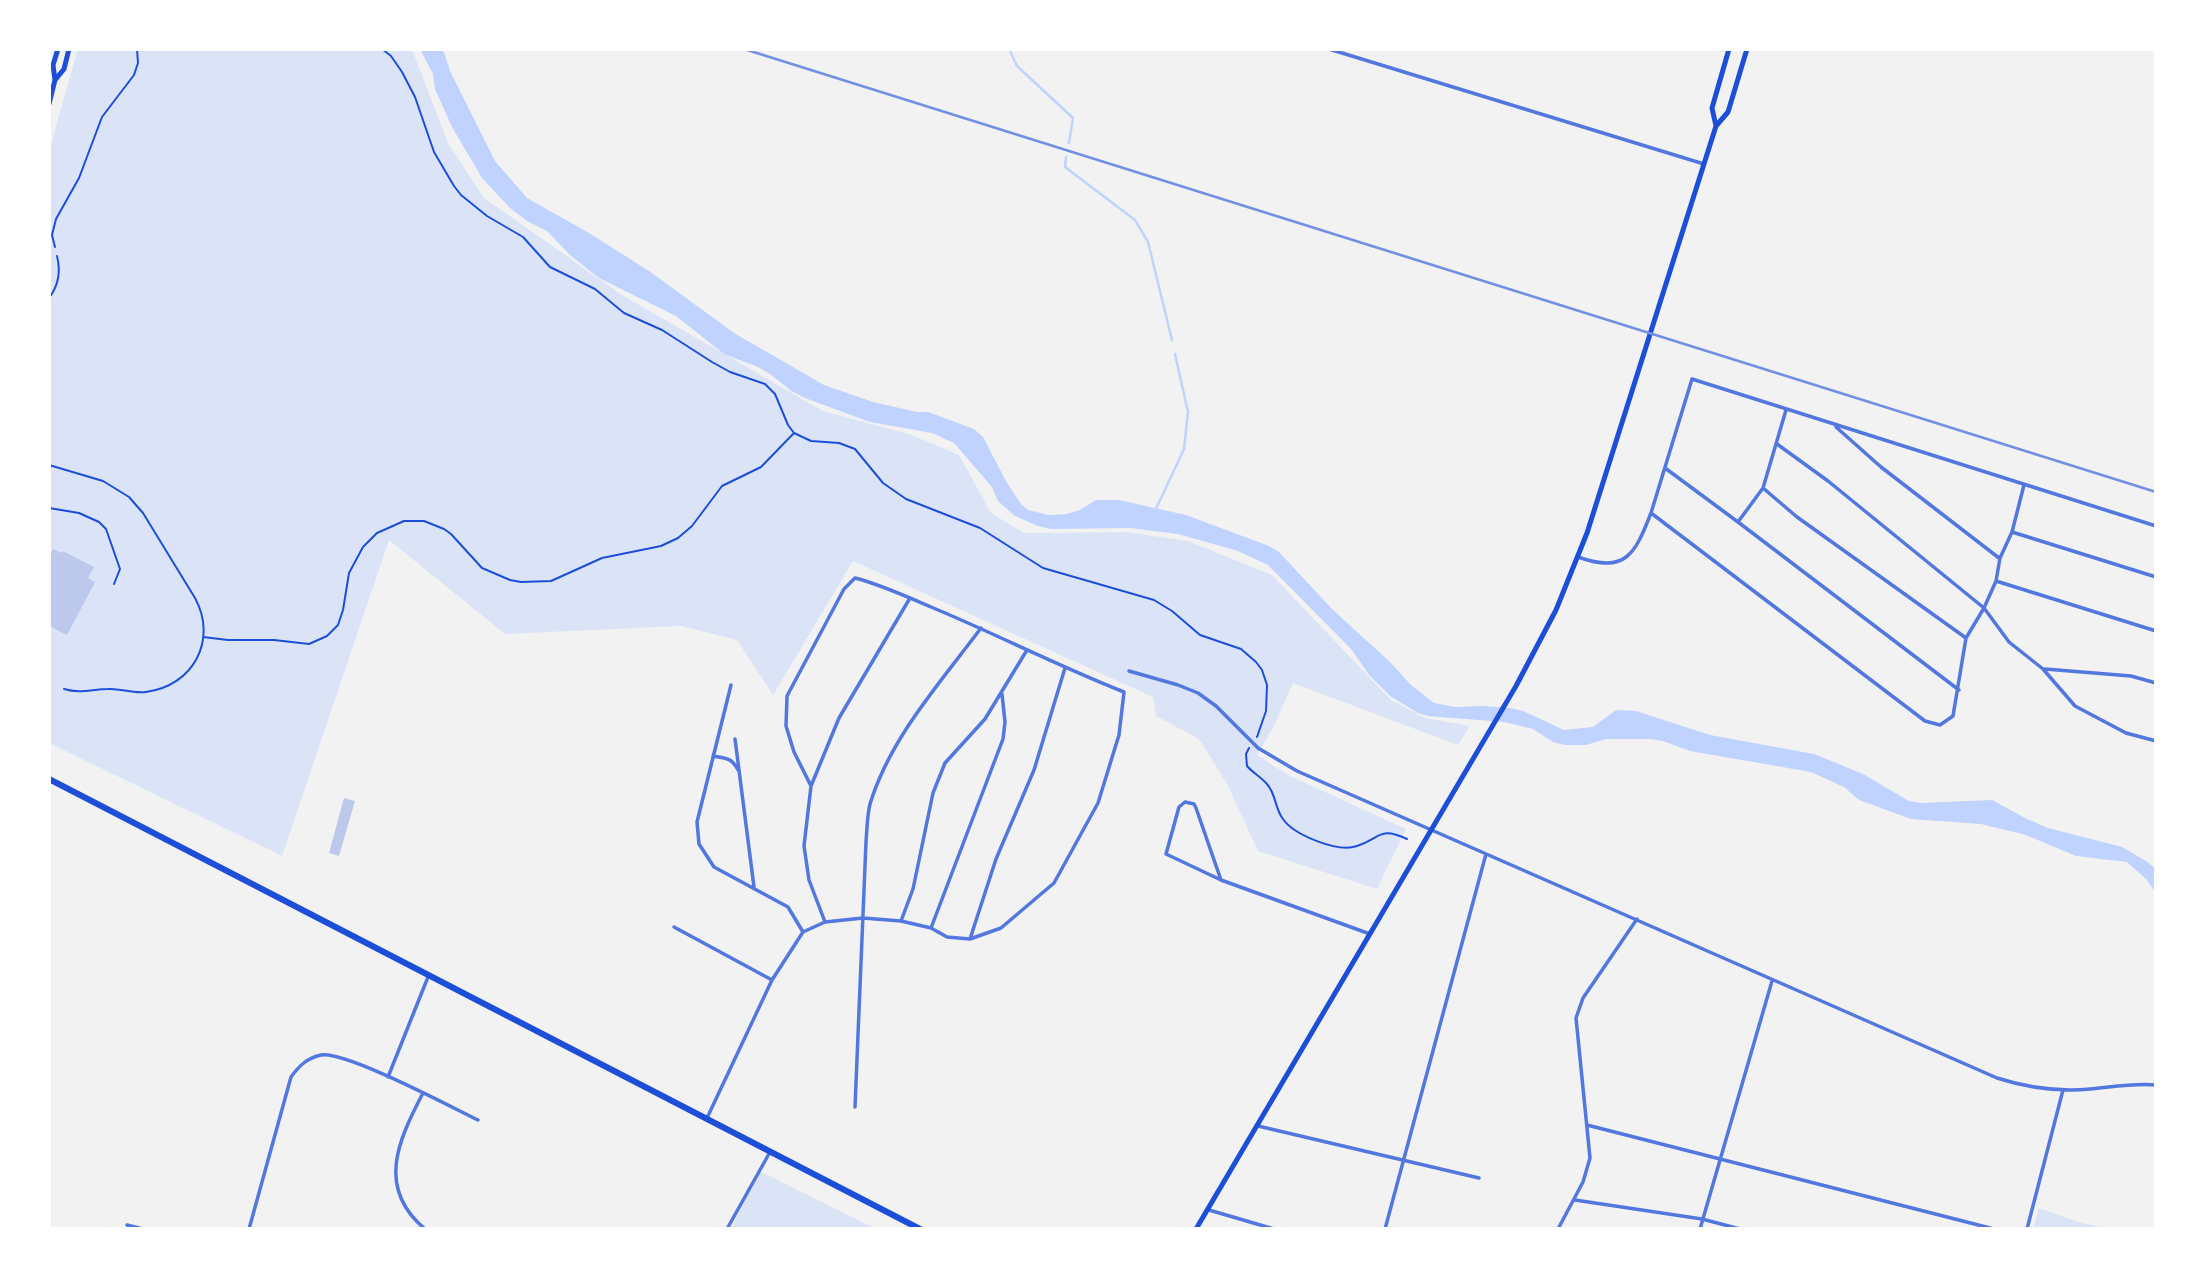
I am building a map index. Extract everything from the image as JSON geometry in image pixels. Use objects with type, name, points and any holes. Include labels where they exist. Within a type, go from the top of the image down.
[{"type":"main road","points":[[49,104],[55,80],[53,65],[58,49]]},
{"type":"main road","points":[[55,80],[64,69],[69,49]]},
{"type":"main road","points":[[1716,126],[1712,108],[1729,49]]},
{"type":"main road","points":[[1199,1229],[1516,686],[1556,610],[1578,557],[1716,126],[1728,112],[1747,49]]},
{"type":"main road","points":[[49,779],[920,1229]]},
{"type":"street","points":[[1329,49],[1704,164]]},
{"type":"street","points":[[1578,557],[1597,564],[1611,563],[1626,558],[1640,542],[1692,379],[2156,526]]},
{"type":"street","points":[[1738,522],[1763,488],[1786,410]]},
{"type":"street","points":[[1835,425],[1881,467],[2000,558]]},
{"type":"street","points":[[1777,444],[1828,481],[1984,608],[2008,642],[2043,669],[2075,706],[2126,733],[2156,741]]},
{"type":"street","points":[[1665,468],[1959,690]]},
{"type":"street","points":[[1651,513],[1925,721],[1940,725],[1953,716],[1966,638],[1996,581],[2000,558],[2012,532],[2024,485]]},
{"type":"street","points":[[1763,488],[1797,517],[1966,638]]},
{"type":"street","points":[[2012,532],[2156,576]]},
{"type":"street","points":[[706,1119],[772,980],[803,932],[825,922],[863,918],[901,921],[931,928],[947,937],[970,939],[1001,928],[1054,883],[1098,803],[1119,735],[1124,692],[881,585],[855,578],[844,589],[787,696],[786,726],[794,752],[811,786]]},
{"type":"street","points":[[1996,581],[2156,631]]},
{"type":"street","points":[[825,922],[809,880],[804,846],[811,786],[839,718],[910,598]]},
{"type":"street","points":[[855,1107],[869,806],[887,761],[923,706],[981,628]]},
{"type":"street","points":[[901,921],[913,889],[933,793],[945,763],[985,719],[1027,650]]},
{"type":"street","points":[[970,939],[996,859],[1034,770],[1065,668]]},
{"type":"street","points":[[2043,669],[2132,676],[2156,683]]},
{"type":"street","points":[[1129,671],[1198,693],[1216,706],[1258,748],[1275,760],[1997,1078],[2030,1087],[2063,1090],[2156,1085]]},
{"type":"street","points":[[731,685],[697,822],[699,844],[714,867],[788,907],[803,932]]},
{"type":"street","points":[[931,928],[1003,739],[1005,722],[1002,692]]},
{"type":"street","points":[[735,739],[754,887]]},
{"type":"street","points":[[713,756],[733,761],[739,772]]},
{"type":"street","points":[[1221,880],[1196,808],[1194,804],[1185,802],[1179,807],[1166,854],[1221,880],[1370,934]]},
{"type":"street","points":[[1385,1229],[1486,854]]},
{"type":"street","points":[[1558,1229],[1575,1200],[1590,1158],[1576,1018],[1583,998],[1637,919]]},
{"type":"street","points":[[674,927],[772,980]]},
{"type":"street","points":[[388,1077],[428,977]]},
{"type":"street","points":[[1700,1229],[1772,981]]},
{"type":"street","points":[[249,1229],[290,1077],[299,1066],[311,1058],[336,1056],[388,1077],[478,1120]]},
{"type":"street","points":[[2028,1229],[2063,1090]]},
{"type":"street","points":[[423,1093],[404,1130],[396,1155],[395,1184],[405,1208],[425,1229]]},
{"type":"street","points":[[1587,1125],[1994,1229]]},
{"type":"street","points":[[1258,1126],[1479,1178]]},
{"type":"street","points":[[727,1229],[770,1152]]},
{"type":"street","points":[[1575,1200],[1702,1219],[1740,1229]]},
{"type":"street","points":[[1209,1210],[1274,1229]]},
{"type":"street","points":[[127,1225],[143,1229]]},
{"type":"path","points":[[55,247],[52,235],[55,219],[79,178],[102,117],[134,75],[138,63],[137,49]]},
{"type":"path","points":[[383,49],[402,72],[415,97],[434,152],[461,195],[487,216],[523,237],[543,261],[558,272],[588,285],[624,313],[663,330],[730,372],[765,384],[775,394],[794,433],[811,441],[839,443],[855,449],[892,490],[926,508],[980,528],[1043,568],[1145,596],[1164,605],[1200,635],[1241,649],[1262,670],[1267,685],[1266,711],[1256,738]]},
{"type":"path","points":[[49,298],[57,286],[60,273],[57,256]]},
{"type":"path","points":[[203,638],[309,644],[327,636],[338,625],[349,573],[363,547],[377,533],[404,521],[424,522],[444,529],[482,568],[521,582],[551,581],[602,558],[661,545],[678,538],[692,526],[722,486],[761,467],[794,433]]},
{"type":"path","points":[[49,465],[111,484],[136,505],[198,604],[202,615],[203,638],[199,654],[188,673],[157,690],[141,693],[107,689],[81,692],[64,689]]},
{"type":"path","points":[[49,508],[79,513],[99,522],[106,529],[120,569],[114,584]]},
{"type":"path","points":[[1249,748],[1246,754],[1247,766],[1270,788],[1283,820],[1298,831],[1330,846],[1344,849],[1387,832],[1407,839]]},
{"type":"shaded area","points":[[78,49],[412,49],[448,143],[484,198],[622,295],[823,411],[912,435],[959,455],[991,513],[1024,533],[1126,532],[1188,541],[1272,575],[1391,700],[1425,718],[1470,726],[1458,745],[1293,683],[1274,726],[1257,755],[1288,775],[1406,829],[1377,889],[1258,851],[1227,784],[1199,739],[1156,716],[1153,697],[853,561],[773,695],[737,640],[681,626],[505,634],[389,540],[282,856],[49,743],[49,151]]},
{"type":"shaded area","points":[[759,1171],[872,1227],[871,1229],[731,1229]]},
{"type":"shaded area","points":[[2039,1208],[2075,1221],[2108,1229],[2033,1229]]},
{"type":"water","points":[[420,49],[443,49],[450,71],[495,161],[527,198],[649,271],[734,333],[824,385],[873,402],[928,412],[974,429],[983,437],[1007,483],[1028,510],[1049,515],[1067,514],[1096,500],[1119,500],[1186,515],[1269,546],[1279,552],[1333,610],[1411,685],[1434,703],[1455,707],[1510,708],[1523,711],[1564,730],[1593,727],[1616,710],[1636,711],[1710,735],[1814,754],[1863,774],[1909,801],[1921,803],[1992,800],[2048,828],[2122,847],[2156,869],[2156,893],[2146,879],[2127,862],[2076,856],[2026,835],[1981,824],[1911,819],[1859,800],[1844,787],[1811,772],[1690,751],[1651,739],[1606,739],[1586,745],[1565,745],[1553,742],[1533,729],[1504,722],[1418,713],[1390,696],[1370,676],[1351,649],[1268,565],[1238,551],[1178,534],[1130,528],[1051,529],[1038,526],[1015,516],[998,501],[992,487],[954,443],[932,433],[870,422],[805,398],[758,367],[724,354],[676,316],[599,278],[570,255],[547,231],[510,208],[482,178],[452,127],[435,89],[433,74]]},
{"type":"building","points":[[53,549],[62,553],[63,551],[94,567],[88,578],[95,582],[67,635],[49,626],[49,551]]},
{"type":"building","points":[[344,798],[355,801],[339,856],[329,853]]},
{"type":"waterway","points":[[1009,49],[1017,66],[1073,118],[1069,143]]},
{"type":"waterway","points":[[1066,157],[1065,167],[1135,220],[1148,242],[1172,340]]},
{"type":"waterway","points":[[1155,511],[1184,449],[1188,412],[1175,354]]},
{"type":"railway","points":[[744,49],[2156,492]]}]
